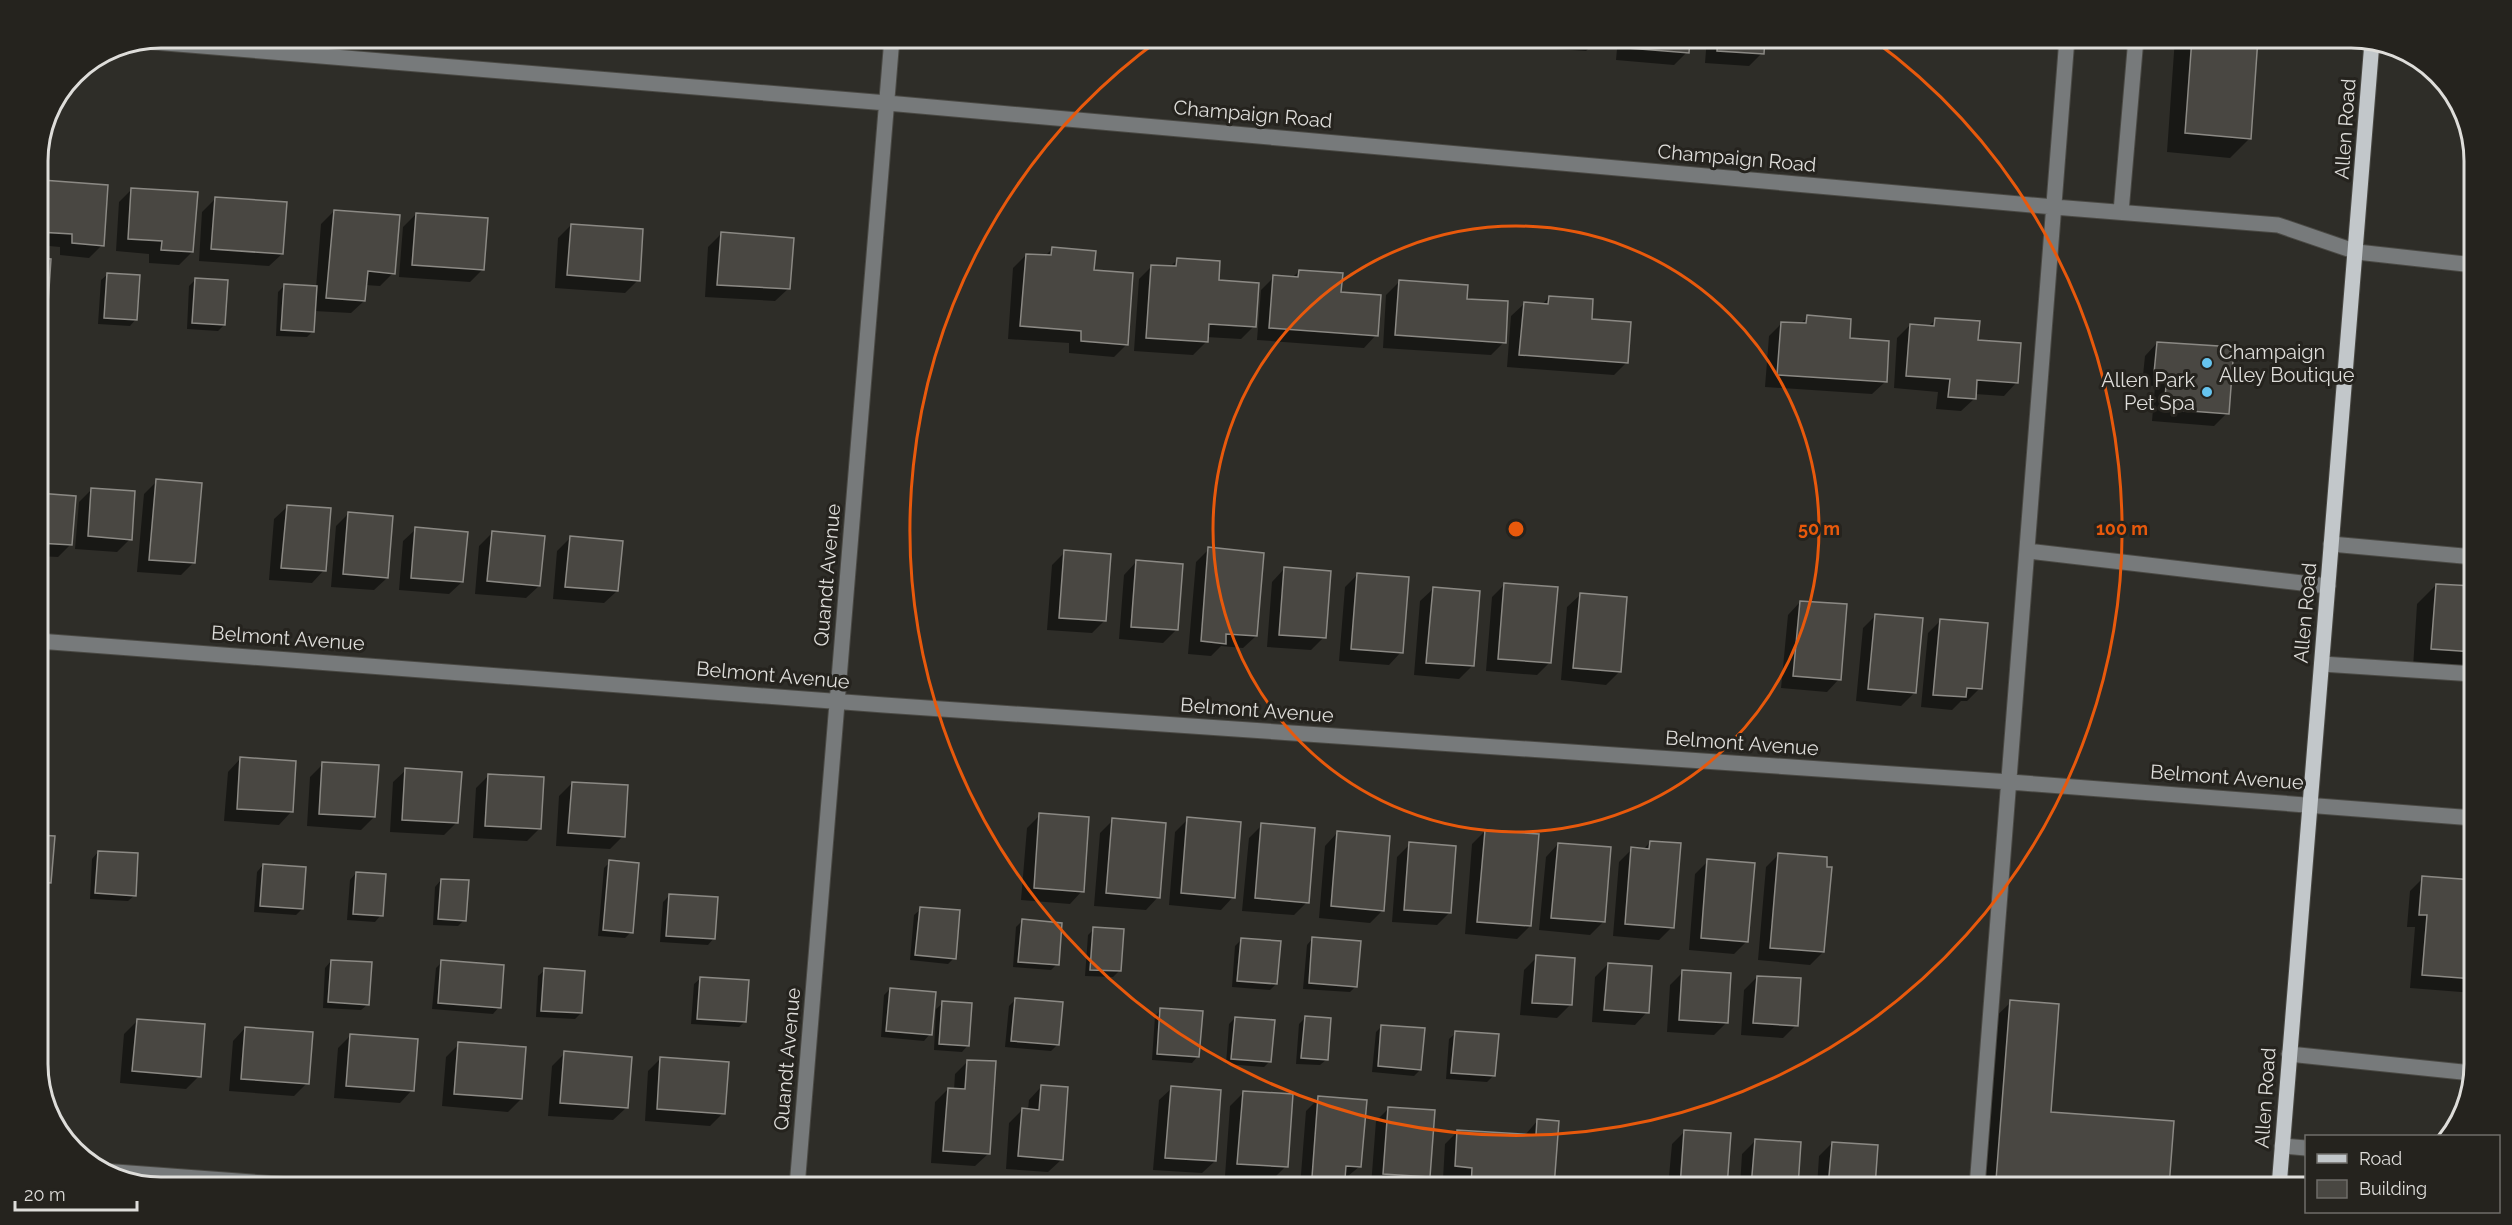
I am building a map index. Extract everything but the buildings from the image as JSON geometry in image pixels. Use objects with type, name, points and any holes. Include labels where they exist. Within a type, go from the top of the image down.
[{"type":"main road","name":"Allen Road","points":[[2280,1177],[2309,804],[2357,252],[2371,50]]},
{"type":"street","name":"Champaign Road","points":[[225,48],[887,103],[2278,225],[2357,252],[2464,264]]},
{"type":"street","name":"Quandt Avenue","points":[[798,1177],[891,48]]},
{"type":"street","points":[[1978,1177],[2066,48]]},
{"type":"street","points":[[2121,212],[2135,48]]},
{"type":"street","points":[[2331,544],[2464,556]]},
{"type":"street","points":[[2028,551],[2328,586]]},
{"type":"street","name":"Belmont Avenue","points":[[48,642],[837,701],[2010,782],[2464,817]]},
{"type":"street","points":[[2322,664],[2464,673]]},
{"type":"street","points":[[2289,1054],[2464,1072]]},
{"type":"street","points":[[2282,1146],[2305,1148]]},
{"type":"street","points":[[134,1173],[179,1177]]},
{"type":"place","name":"Champaign Alley Boutique","points":[[2207,363]]},
{"type":"place","name":"Allen Park Pet Spa","points":[[2207,392]]}]
